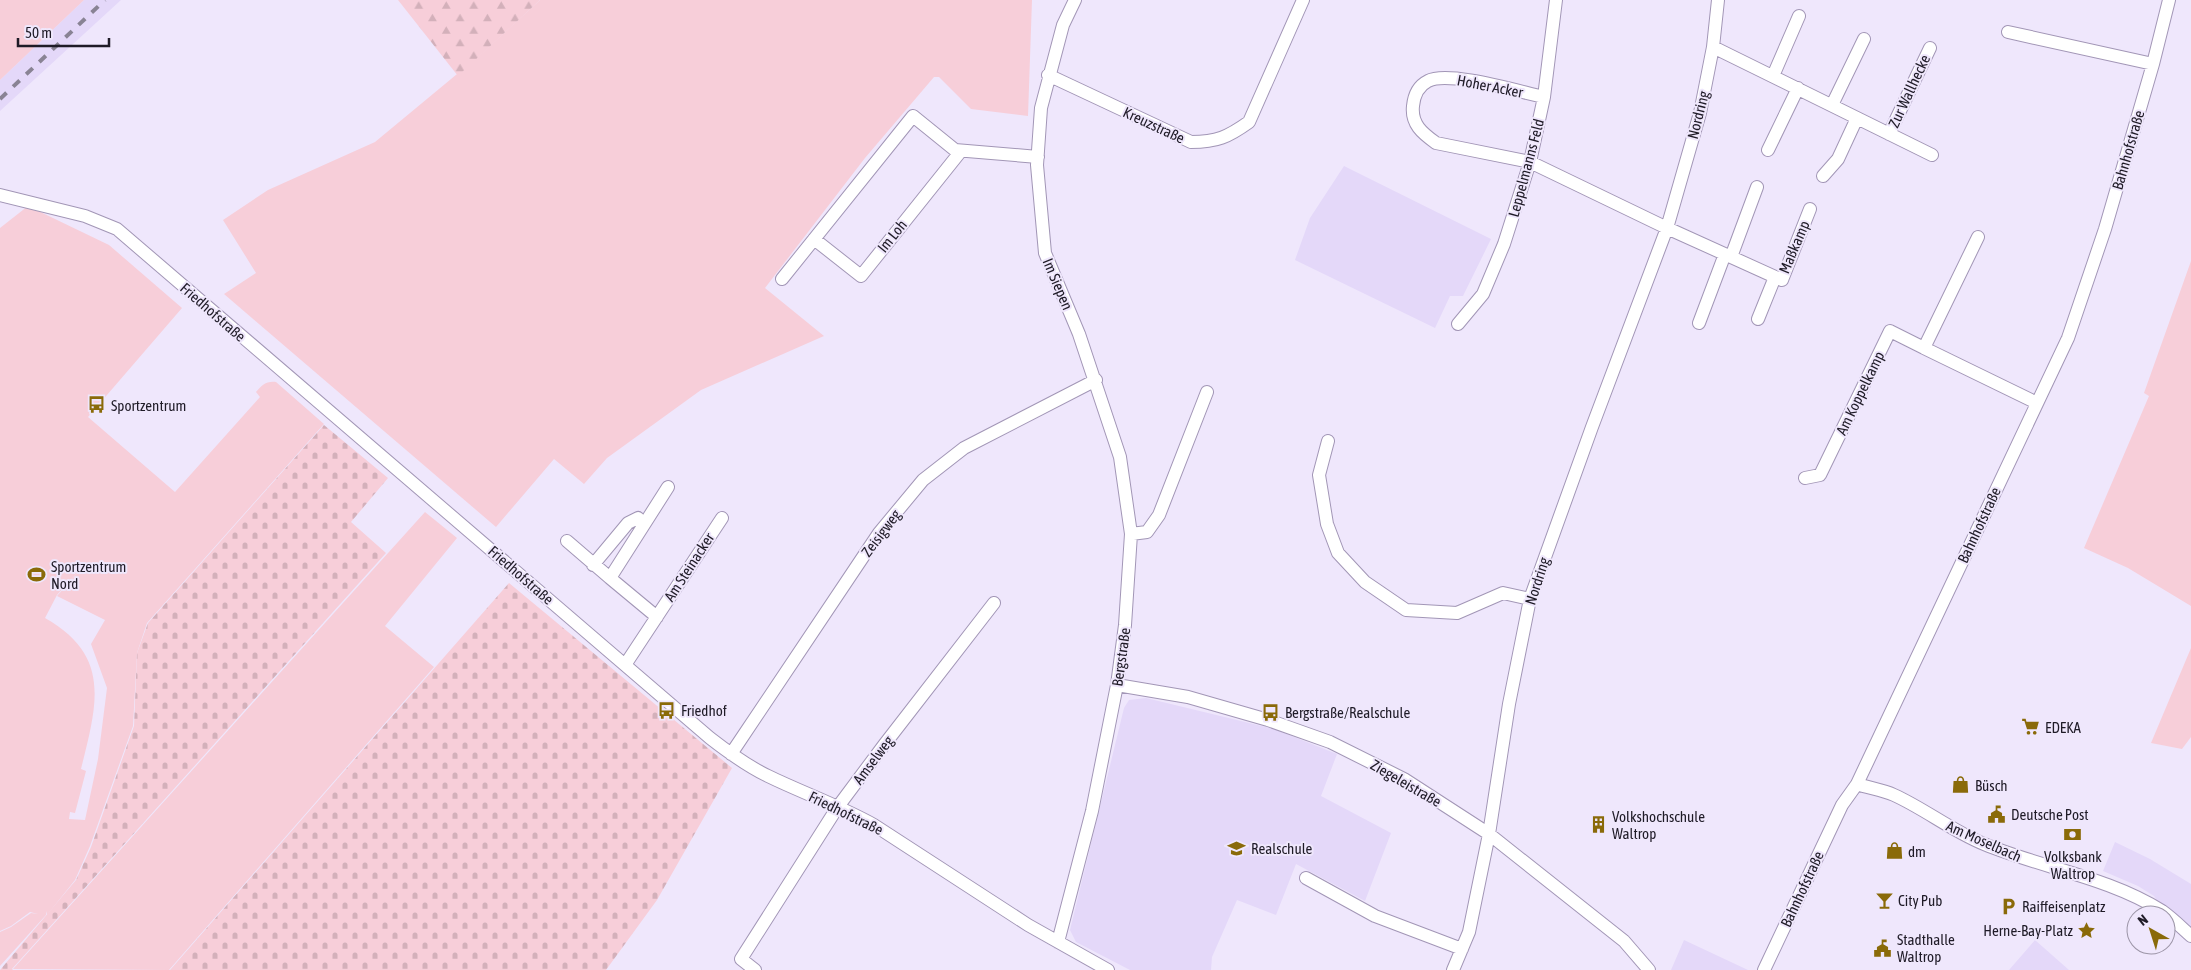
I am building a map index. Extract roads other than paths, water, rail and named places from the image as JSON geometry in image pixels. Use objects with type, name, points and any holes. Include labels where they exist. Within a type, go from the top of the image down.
[{"type":"street","name":"Im Siepen","points":[[1074,0],[1063,25],[1040,108],[1038,157],[1045,254],[1096,380],[1120,457],[1131,534]]},
{"type":"street","name":"Kreuzstraße","points":[[1048,75],[1190,142],[1211,142],[1234,132],[1249,122],[1303,0]]},
{"type":"street","name":"Leppelmanns Feld","points":[[1458,324],[1483,294],[1504,244],[1530,162],[1544,97],[1556,0]]},
{"type":"street","name":"Nordring","points":[[1454,970],[1469,932],[1489,834],[1509,704],[1530,599],[1667,228],[1700,113],[1713,46],[1718,0]]},
{"type":"street","name":"Bahnhofstraße","points":[[1764,970],[1842,805],[1858,784],[2068,338],[2099,248],[2153,64],[2169,0]]},
{"type":"street","points":[[1773,76],[1799,16]]},
{"type":"street","points":[[2008,32],[2153,64]]},
{"type":"street","points":[[1832,105],[1864,39]]},
{"type":"street","name":"Zur Wallhecke","points":[[1713,46],[1932,155]]},
{"type":"street","name":"Zur Wallhecke","points":[[1889,134],[1930,48]]},
{"type":"street","name":"Hoher Acker","points":[[1530,162],[1436,142],[1424,134],[1415,124],[1412,113],[1414,98],[1420,88],[1429,80],[1453,78],[1544,97]]},
{"type":"street","points":[[1768,150],[1798,88]]},
{"type":"street","points":[[782,279],[913,116],[955,150],[1038,157]]},
{"type":"street","points":[[1823,176],[1838,159],[1857,118]]},
{"type":"street","name":"Im Loh","points":[[814,239],[861,276],[961,150]]},
{"type":"street","points":[[1530,162],[1667,228]]},
{"type":"street","points":[[1699,323],[1756,187]]},
{"type":"street","name":"Friedhofstraße","points":[[0,195],[85,216],[117,229],[625,666],[731,754],[766,775],[837,808],[853,813],[874,825],[1028,925],[1108,970]]},
{"type":"street","name":"Maßkamp","points":[[1667,228],[1782,280],[1810,209]]},
{"type":"street","points":[[1924,348],[1978,237]]},
{"type":"street","name":"Maßkamp","points":[[1758,320],[1775,276]]},
{"type":"street","name":"Am Koppelkamp","points":[[1806,478],[1820,475],[1890,331],[2037,403]]},
{"type":"street","name":"Zeisigweg","points":[[731,754],[879,533],[923,480],[964,448],[1096,380]]},
{"type":"street","points":[[1131,534],[1147,532],[1159,514],[1207,392]]},
{"type":"street","points":[[1328,441],[1319,475],[1327,524],[1338,553],[1365,582],[1406,610],[1457,614],[1503,594],[1530,599]]},
{"type":"street","points":[[610,578],[668,487]]},
{"type":"street","points":[[593,565],[628,523],[638,518],[644,524]]},
{"type":"street","name":"Am Steinacker","points":[[625,666],[722,518]]},
{"type":"street","name":"Bergstraße","points":[[1058,942],[1092,812],[1117,685],[1125,625],[1131,534]]},
{"type":"street","name":"Am Steinacker","points":[[566,541],[657,617]]},
{"type":"street","name":"Amselweg","points":[[755,970],[740,959],[837,808],[884,744],[994,604]]},
{"type":"street","name":"Ziegeleistraße","points":[[1117,685],[1188,697],[1268,720],[1330,742],[1404,779],[1489,834],[1624,941],[1649,970]]},
{"type":"street","name":"Am Moselbach","points":[[1858,784],[1893,794],[1933,818],[1986,845],[2030,861],[2054,866],[2088,878],[2150,904],[2164,912],[2191,936]]},
{"type":"street","points":[[1306,878],[1375,916],[1462,949]]},
{"type":"railway","points":[[0,99],[105,0]]},
{"type":"place","name":"Sportzentrum","points":[[97,405]]},
{"type":"place","name":"Sportzentrum Nord","points":[[37,575]]},
{"type":"place","name":"Friedhof","points":[[667,710]]},
{"type":"place","name":"Bergstraße/Realschule","points":[[1271,712]]},
{"type":"place","name":"EDEKA","points":[[2031,727]]},
{"type":"place","name":"Büsch","points":[[1961,785]]},
{"type":"place","name":"Deutsche Post","points":[[1997,814]]},
{"type":"place","name":"Volkshochschule Waltrop","points":[[1598,825]]},
{"type":"place","name":"Volksbank Waltrop","points":[[2073,835]]},
{"type":"place","name":"Realschule","points":[[1237,848]]},
{"type":"place","name":"dm","points":[[1894,851]]},
{"type":"place","name":"City Pub","points":[[1884,900]]},
{"type":"place","name":"Raiffeisenplatz","points":[[2008,906]]},
{"type":"place","name":"Herne-Bay-Platz","points":[[2087,930]]},
{"type":"place","name":"Stadthalle Waltrop","points":[[1883,948]]}]
